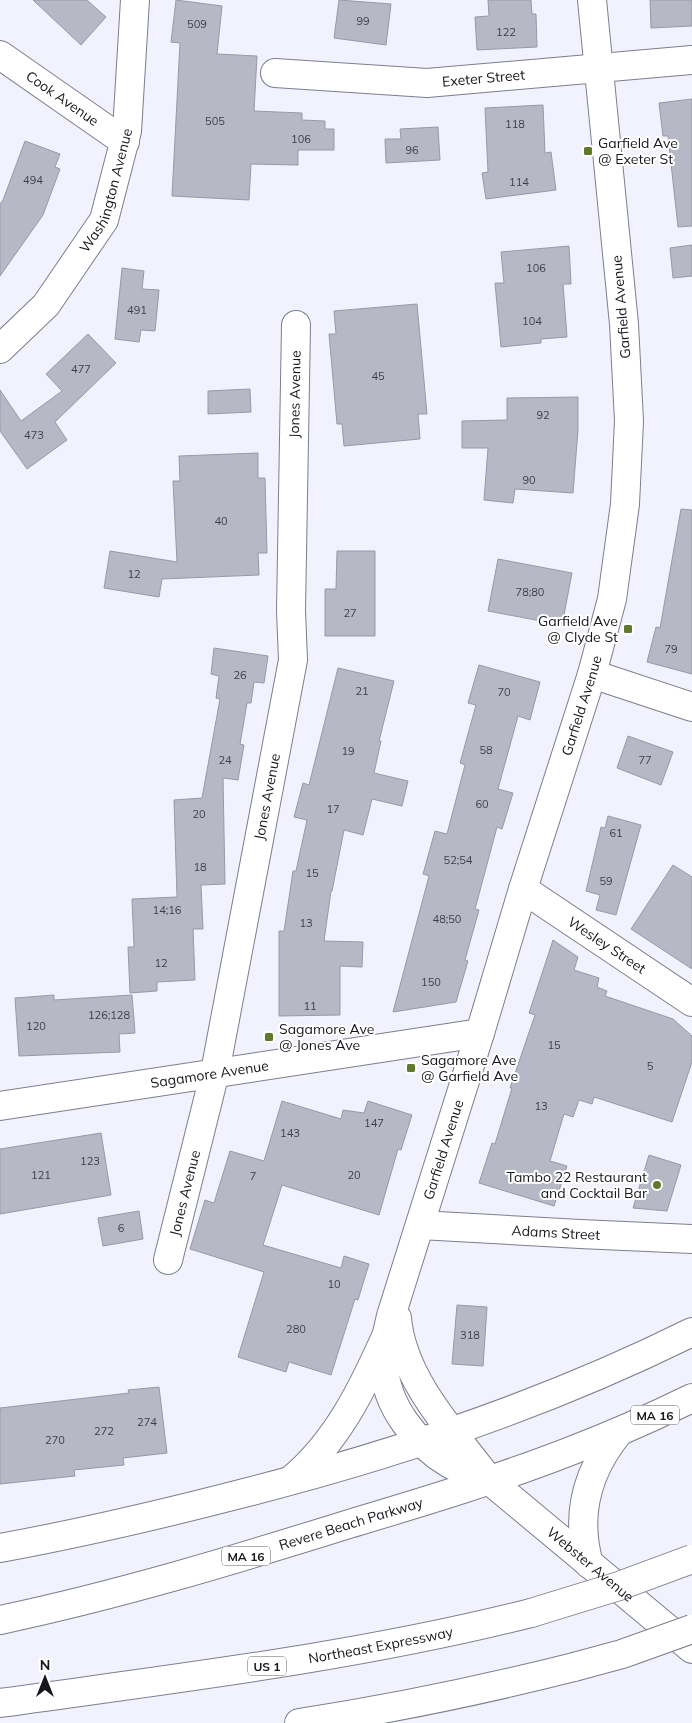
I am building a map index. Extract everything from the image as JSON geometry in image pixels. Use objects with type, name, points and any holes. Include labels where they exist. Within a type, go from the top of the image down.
[{"type":"main road","name":"Washington Avenue","points":[[0,349],[46,305],[104,220],[127,131],[135,0]]},
{"type":"main road","name":"Garfield Avenue","points":[[489,1480],[450,1464],[422,1442],[395,1406],[389,1391],[384,1366],[387,1334],[396,1301],[523,889],[592,674],[612,599],[626,504],[629,421],[624,324],[592,0]]},
{"type":"main road","name":"Cook Avenue","points":[[0,54],[125,142]]},
{"type":"main road","name":"Exeter Street","points":[[275,73],[427,83],[692,60]]},
{"type":"main road","name":"Jones Avenue","points":[[168,1260],[215,1072],[293,660],[291,611],[296,325]]},
{"type":"main road","points":[[592,674],[692,707]]},
{"type":"main road","name":"Wesley Street","points":[[523,889],[692,1002]]},
{"type":"main road","name":"Sagamore Avenue","points":[[0,1106],[480,1033]]},
{"type":"main road","name":"Adams Street","points":[[420,1225],[692,1238]]},
{"type":"main road","name":"Garfield Avenue","points":[[396,1301],[398,1327],[403,1352],[422,1389],[489,1480]]},
{"type":"main road","points":[[4,1547],[116,1524],[288,1482],[422,1442],[559,1391],[640,1357],[692,1332]]},
{"type":"main road","points":[[288,1482],[313,1460],[342,1422],[362,1387],[387,1334]]},
{"type":"main road","name":"Revere Beach Parkway","points":[[0,1620],[108,1595],[203,1569],[489,1480],[619,1432],[692,1398]]},
{"type":"main road","points":[[590,1564],[586,1552],[583,1524],[588,1488],[600,1457],[619,1432]]},
{"type":"main road","name":"Webster Avenue","points":[[489,1480],[692,1649]]},
{"type":"main road","name":"Northeast Expressway","points":[[0,1704],[323,1657],[435,1636],[531,1613],[619,1586],[692,1559]]},
{"type":"main road","points":[[299,1723],[478,1690],[622,1654],[692,1629]]},
{"type":"building","points":[[33,0],[87,0],[106,17],[81,45]]},
{"type":"building","points":[[176,0],[222,6],[217,54],[257,56],[254,111],[302,113],[302,120],[325,121],[325,129],[334,129],[334,150],[298,150],[298,165],[251,164],[249,200],[172,196],[180,43],[171,42]]},
{"type":"building","points":[[339,0],[391,4],[386,45],[334,38]]},
{"type":"building","points":[[488,0],[531,0],[532,14],[536,14],[537,47],[477,50],[475,17],[489,16]]},
{"type":"building","points":[[650,0],[692,0],[692,26],[651,28]]},
{"type":"building","points":[[692,99],[692,226],[678,227],[668,136],[663,136],[659,103]]},
{"type":"building","points":[[543,105],[545,153],[551,152],[556,190],[486,199],[482,173],[488,172],[485,108]]},
{"type":"building","points":[[438,127],[440,160],[386,163],[385,139],[401,139],[400,129]]},
{"type":"building","points":[[25,141],[60,154],[55,167],[60,169],[43,215],[0,276],[0,204]]},
{"type":"building","points":[[692,245],[692,276],[673,278],[670,248]]},
{"type":"building","points":[[569,246],[571,284],[563,284],[567,337],[541,339],[541,343],[501,347],[495,283],[504,283],[501,252]]},
{"type":"building","points":[[122,268],[144,271],[142,289],[159,290],[155,331],[141,330],[139,342],[115,339]]},
{"type":"building","points":[[417,304],[427,414],[418,414],[420,439],[344,446],[342,424],[337,424],[329,334],[336,334],[334,311]]},
{"type":"building","points":[[88,334],[116,363],[55,422],[67,440],[27,469],[0,431],[0,390],[21,421],[62,391],[46,374]]},
{"type":"building","points":[[250,389],[251,412],[208,414],[208,391]]},
{"type":"building","points":[[578,397],[578,430],[573,493],[515,489],[513,503],[484,500],[488,448],[462,448],[462,421],[507,420],[507,398]]},
{"type":"building","points":[[258,453],[258,478],[265,478],[267,553],[258,553],[259,575],[162,579],[159,597],[104,588],[110,551],[177,562],[173,481],[180,481],[179,456]]},
{"type":"building","points":[[681,509],[692,510],[692,674],[647,662],[656,627],[660,628]]},
{"type":"building","points":[[337,551],[375,551],[375,636],[325,636],[325,589],[336,589]]},
{"type":"building","points":[[498,559],[572,573],[562,625],[488,611]]},
{"type":"building","points":[[214,648],[268,656],[264,683],[254,682],[251,703],[247,703],[240,744],[244,745],[238,780],[223,778],[225,884],[201,885],[203,929],[193,929],[195,980],[157,982],[157,991],[130,993],[128,947],[134,947],[132,899],[177,897],[174,800],[202,798],[220,699],[216,698],[219,676],[211,674]]},
{"type":"building","points":[[479,665],[540,682],[530,720],[518,716],[498,789],[513,793],[502,829],[497,827],[475,909],[479,910],[465,960],[468,961],[456,1002],[393,1012],[429,876],[423,874],[435,831],[447,834],[465,765],[460,763],[476,705],[468,703]]},
{"type":"building","points":[[338,668],[394,681],[379,741],[381,741],[374,773],[408,781],[402,806],[372,799],[363,835],[344,830],[331,891],[324,941],[363,942],[362,967],[340,966],[340,1015],[279,1016],[279,931],[284,931],[293,871],[296,871],[307,820],[294,817],[303,783],[309,785]]},
{"type":"building","points":[[628,736],[673,752],[661,785],[617,768]]},
{"type":"building","points":[[608,816],[641,825],[616,915],[596,910],[600,895],[586,891],[601,827],[605,828]]},
{"type":"building","points":[[673,865],[692,877],[692,969],[631,929]]},
{"type":"building","points":[[553,940],[578,957],[574,970],[599,978],[597,987],[607,991],[605,996],[673,1019],[692,1036],[692,1062],[672,1122],[594,1097],[592,1104],[579,1100],[573,1117],[564,1114],[550,1161],[567,1166],[554,1206],[479,1183],[492,1143],[495,1144],[512,1088],[510,1088],[535,1015],[529,1013]]},
{"type":"building","points":[[54,995],[54,1000],[132,995],[135,1033],[119,1034],[120,1052],[19,1056],[15,998]]},
{"type":"building","points":[[282,1101],[341,1119],[343,1110],[364,1113],[368,1101],[412,1115],[401,1150],[398,1149],[379,1215],[282,1185],[263,1245],[341,1268],[344,1256],[369,1264],[358,1300],[355,1299],[331,1375],[289,1362],[286,1372],[238,1357],[264,1272],[190,1249],[205,1200],[214,1203],[230,1151],[264,1161]]},
{"type":"building","points":[[101,1133],[111,1195],[0,1214],[0,1149]]},
{"type":"building","points":[[649,1155],[681,1165],[667,1211],[633,1208]]},
{"type":"building","points":[[139,1211],[143,1239],[103,1246],[98,1218]]},
{"type":"building","points":[[457,1305],[487,1307],[483,1366],[452,1364]]},
{"type":"building","points":[[159,1387],[167,1453],[123,1458],[124,1465],[74,1470],[75,1476],[0,1484],[0,1408],[129,1393],[128,1390]]},
{"type":"place","name":"Garfield Ave @ Exeter St","points":[[588,151]]},
{"type":"place","name":"Garfield Ave @ Clyde St","points":[[628,629]]},
{"type":"place","name":"Sagamore Ave @ Jones Ave","points":[[269,1037]]},
{"type":"place","name":"Sagamore Ave @ Garfield Ave","points":[[411,1068]]},
{"type":"place","name":"Tambo 22 Restaurant and Cocktail Bar","points":[[657,1185]]}]
